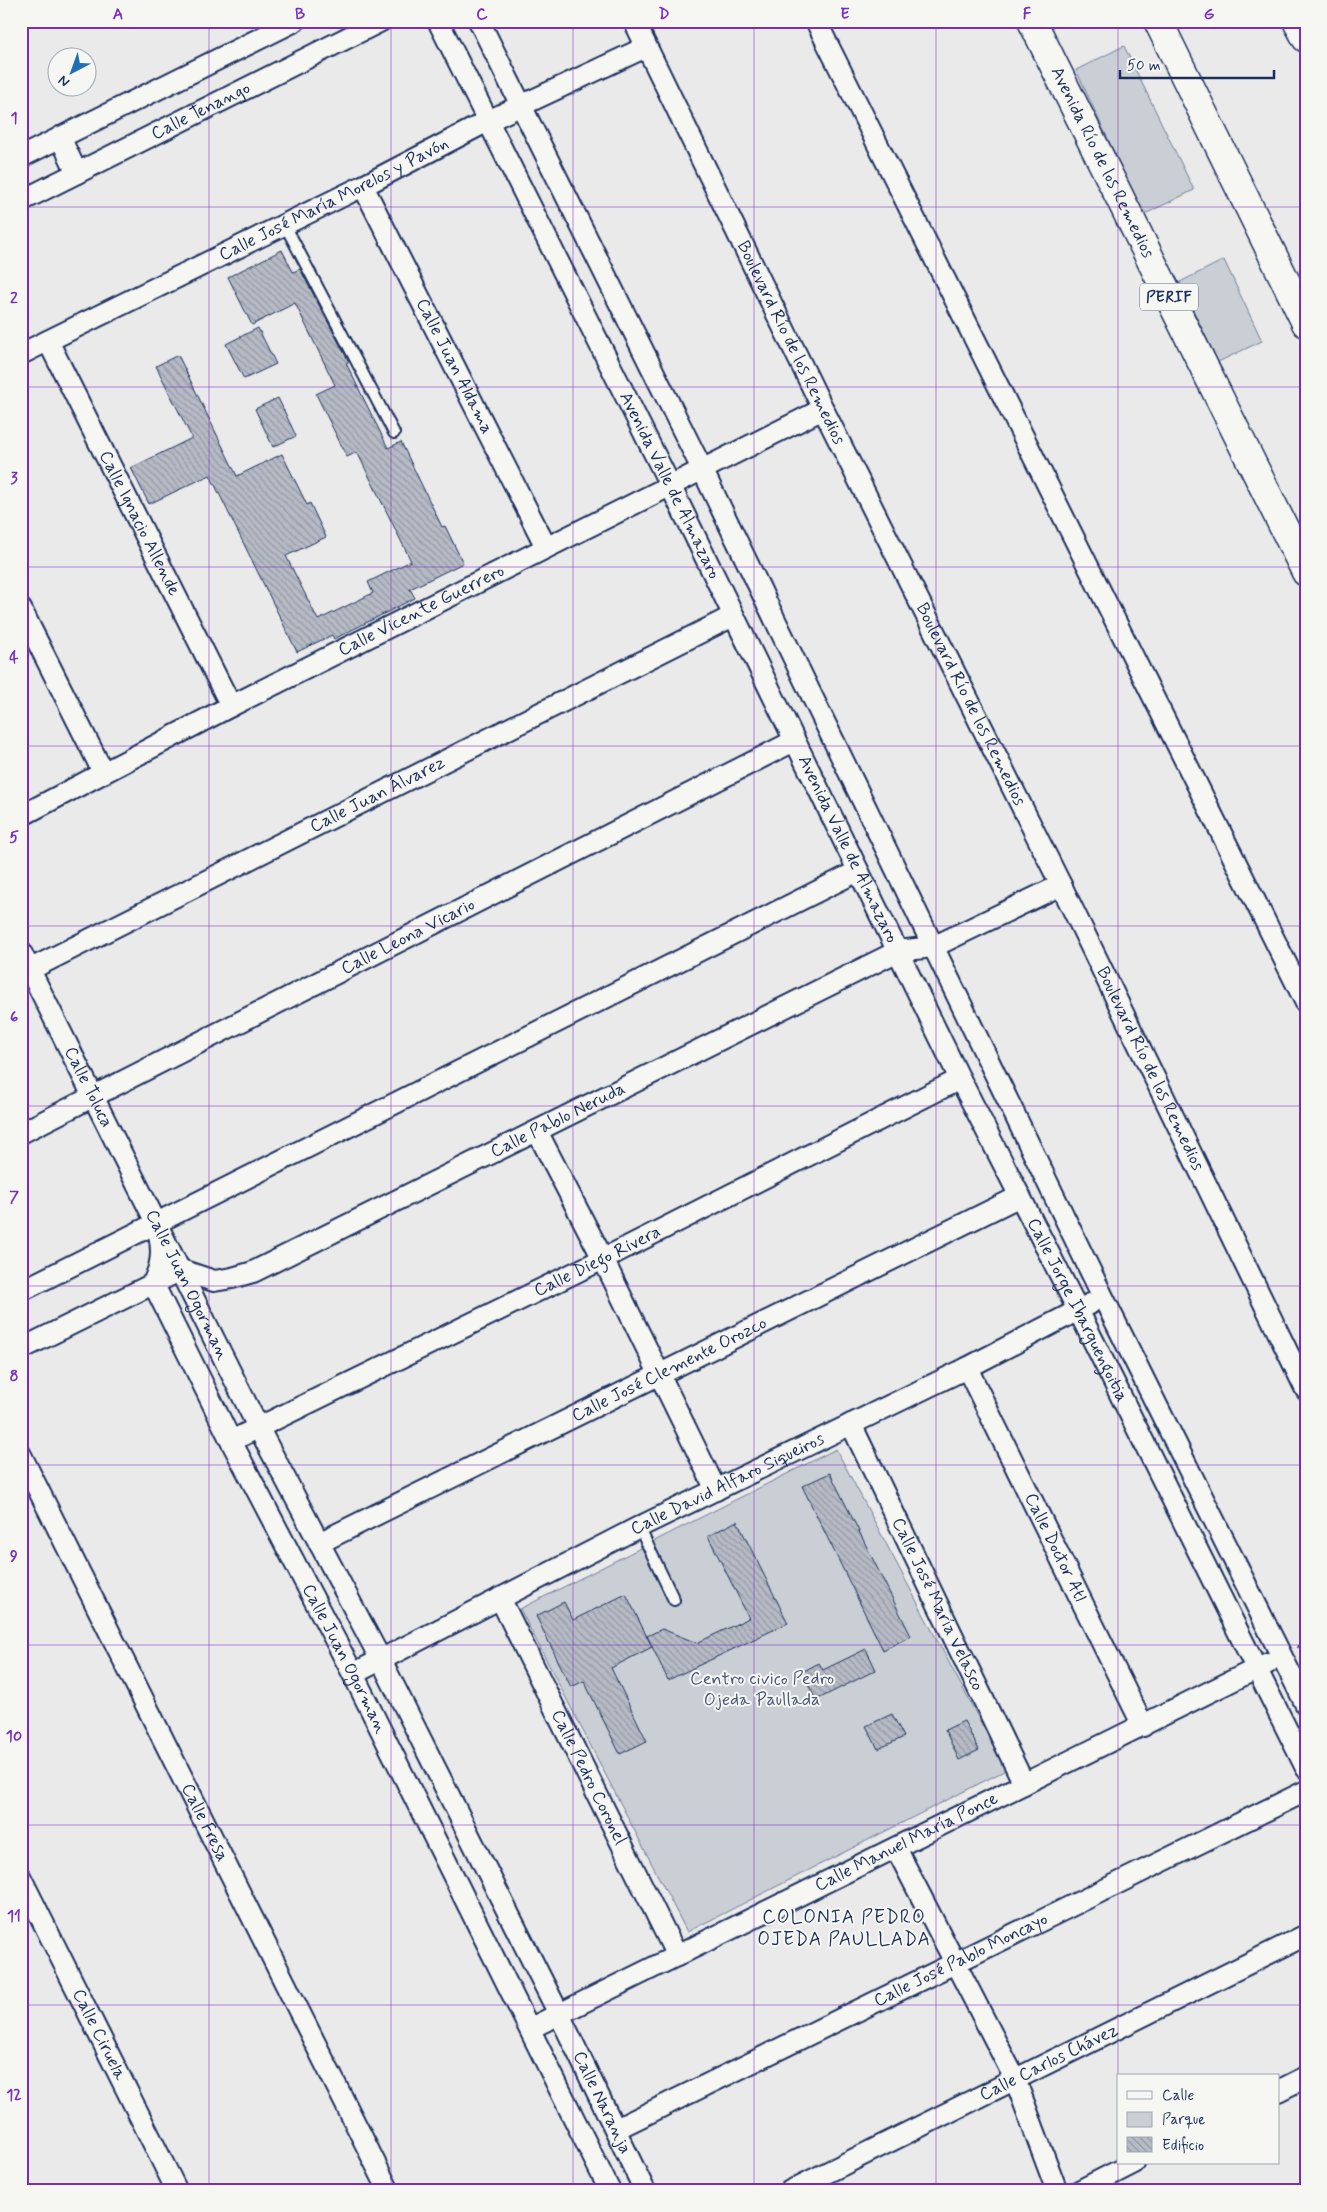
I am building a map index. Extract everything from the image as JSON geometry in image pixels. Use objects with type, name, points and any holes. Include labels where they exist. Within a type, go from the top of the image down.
[{"type":"highway","name":"Avenida Río de los Remedios","points":[[1032,21],[1306,572]]},
{"type":"highway","points":[[1158,21],[1306,323]]},
{"type":"street","points":[[21,157],[295,21]]},
{"type":"street","name":"Calle Tenango","points":[[21,200],[381,21]]},
{"type":"street","name":"Avenida Valle de Almazaro","points":[[438,21],[670,485],[898,951]]},
{"type":"street","name":"Avenida Valle de Almazaro","points":[[479,21],[702,469],[933,947]]},
{"type":"street","name":"Boulevard Río de los Remedios","points":[[634,21],[823,409],[1061,885],[1306,1390]]},
{"type":"street","points":[[816,21],[1306,1003]]},
{"type":"street","name":"Calle José María Morelos y Pavón","points":[[21,354],[285,225],[488,121],[646,47]]},
{"type":"street","points":[[60,137],[76,173]]},
{"type":"street","name":"Calle Juan Aldama","points":[[363,186],[546,547]]},
{"type":"street","name":"Calle Ignacio Allende","points":[[48,341],[231,706]]},
{"type":"street","name":"Calle Vicente Guerrero","points":[[21,816],[231,706],[823,409]]},
{"type":"street","points":[[21,609],[103,772]]},
{"type":"street","name":"Calle Juan Álvarez","points":[[26,972],[733,616]]},
{"type":"street","name":"Calle Leona Vicario","points":[[21,1133],[95,1098],[794,741]]},
{"type":"street","points":[[21,1291],[858,871]]},
{"type":"street","name":"Calle Pablo Neruda","points":[[181,1270],[214,1281],[253,1272],[898,951],[933,947],[1061,885]]},
{"type":"street","name":"Calle Jorge Ibarguengoitia","points":[[933,947],[1103,1297],[1306,1705]]},
{"type":"street","name":"Calle Jorge Ibarguengoitia","points":[[898,951],[960,1079],[1078,1310],[1306,1768]]},
{"type":"street","name":"Calle Toluca","points":[[21,952],[26,972],[95,1098],[157,1222]]},
{"type":"street","name":"Calle Diego Rivera","points":[[231,1441],[603,1259],[960,1079]]},
{"type":"street","points":[[537,1131],[603,1259],[716,1490]]},
{"type":"street","name":"Calle José Clemente Orozco","points":[[319,1543],[1020,1196]]},
{"type":"street","name":"Calle Juan Ogorman","points":[[157,1222],[258,1427],[380,1660],[559,2014]]},
{"type":"street","name":"Calle Juan Ogorman","points":[[157,1222],[162,1251],[160,1269],[153,1284],[231,1441],[353,1674],[531,2028]]},
{"type":"street","points":[[21,1349],[181,1270]]},
{"type":"street","name":"Calle David Alfaro Siqueiros","points":[[353,1674],[639,1527],[967,1368],[1103,1297]]},
{"type":"street","name":"Calle Doctor Atl","points":[[967,1368],[1143,1726]]},
{"type":"street","name":"Calle José María Velasco","points":[[851,1424],[1024,1784]]},
{"type":"street","name":"Calle Fresa","points":[[21,1455],[389,2191]]},
{"type":"street","name":"Calle Pedro Coronel","points":[[500,1598],[677,1956]]},
{"type":"street","name":"Calle Manuel María Ponce","points":[[531,2028],[1281,1656]]},
{"type":"street","name":"Calle José Pablo Moncayo","points":[[616,2130],[1306,1790]]},
{"type":"street","points":[[896,1848],[1015,2079],[1057,2191]]},
{"type":"street","name":"Calle Ciruela","points":[[21,1878],[177,2191]]},
{"type":"street","name":"Calle Carlos Chávez","points":[[790,2191],[1306,1935]]},
{"type":"street","name":"Calle Naranja","points":[[559,2014],[645,2191]]},
{"type":"street","name":"Calle Naranja","points":[[531,2028],[610,2191]]},
{"type":"street","points":[[1280,2090],[1306,2077]]},
{"type":"street","points":[[1079,2191],[1132,2164]]},
{"type":"lane","points":[[285,225],[394,433]]},
{"type":"lane","points":[[639,1527],[674,1600]]},
{"type":"green space","points":[[1124,46],[1194,190],[1143,215],[1076,70]]},
{"type":"green space","points":[[1224,260],[1262,341],[1218,362],[1180,282]]},
{"type":"green space","name":"Centro civico Pedro Ojeda Paullada","points":[[836,1449],[1006,1770],[687,1932],[520,1609]]},
{"type":"building","points":[[282,250],[293,272],[300,269],[349,362],[346,363],[388,448],[401,442],[442,527],[445,526],[463,563],[410,589],[415,598],[334,639],[332,635],[297,652],[210,475],[149,504],[131,468],[192,438],[156,366],[178,355],[237,476],[282,454],[307,505],[310,503],[326,537],[286,556],[318,620],[373,593],[368,582],[411,561],[357,452],[347,457],[316,394],[335,385],[295,303],[252,325],[228,277]]},
{"type":"building","points":[[258,328],[276,364],[244,379],[226,344]]},
{"type":"building","points":[[278,398],[296,436],[273,447],[255,409]]},
{"type":"building","points":[[830,1473],[911,1636],[883,1650],[802,1486]]},
{"type":"building","points":[[737,1521],[788,1623],[668,1680],[647,1636],[662,1629],[697,1643],[749,1618],[708,1536]]},
{"type":"building","points":[[626,1594],[652,1647],[611,1668],[647,1741],[620,1754],[584,1681],[571,1687],[536,1616],[564,1602],[573,1620]]},
{"type":"building","points":[[866,1649],[876,1670],[816,1700],[802,1672],[819,1663],[823,1670]]},
{"type":"building","points":[[892,1714],[904,1737],[878,1749],[866,1726]]},
{"type":"building","points":[[964,1721],[979,1750],[959,1760],[945,1730]]},
{"type":"district","name":"COLONIA PEDRO OJEDA PAULLADA","points":[[844,1928]]}]
